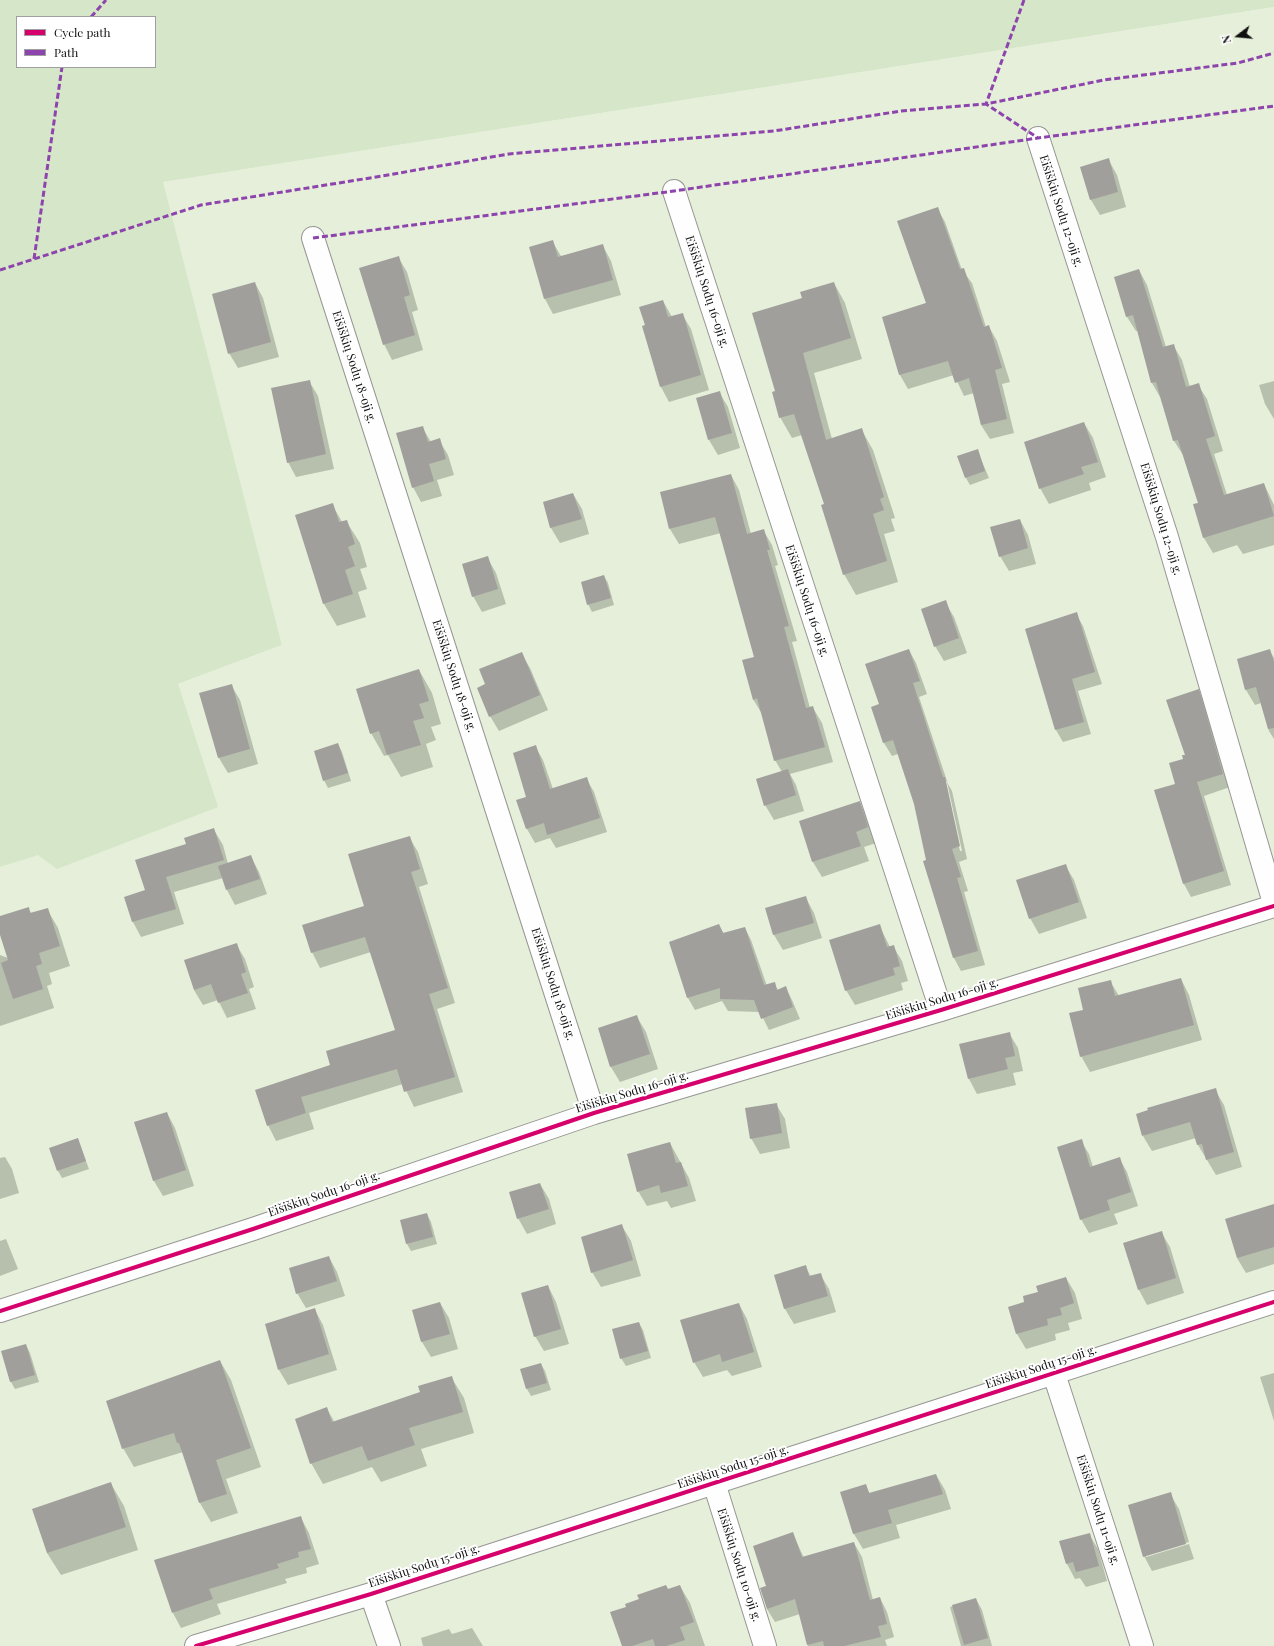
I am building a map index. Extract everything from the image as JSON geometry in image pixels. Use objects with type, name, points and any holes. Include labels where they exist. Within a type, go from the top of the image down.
[{"type":"street","name":"Eišiškių Sodų 12-oji g.","points":[[1038,138],[1167,537],[1274,903]]},
{"type":"street","name":"Eišiškių Sodų 16-oji g.","points":[[674,191],[941,1010]]},
{"type":"street","name":"Eišiškių Sodų 18-oji g.","points":[[313,238],[594,1113]]},
{"type":"street","name":"Eišiškių Sodų 16-oji g.","points":[[0,1311],[246,1232],[594,1113],[941,1010],[1274,906]]},
{"type":"street","name":"Eišiškių Sodų 15-oji g.","points":[[196,1646],[371,1594],[1274,1302]]},
{"type":"street","name":"Eišiškių Sodų 11-oji g.","points":[[1054,1374],[1142,1646]]},
{"type":"street","name":"Eišiškių Sodų 10-oji g.","points":[[714,1483],[765,1646]]},
{"type":"street","points":[[371,1594],[388,1646]]},
{"type":"green space","points":[[0,0],[1274,0],[1274,7],[163,182],[282,645],[178,684],[218,807],[57,869],[38,855],[0,867]]},
{"type":"green space","points":[[1274,7],[1274,1646],[0,1646],[0,867],[38,854],[178,684],[282,645],[162,182]]},
{"type":"building","points":[[1109,158],[1118,192],[1090,200],[1080,167]]},
{"type":"building","points":[[938,207],[960,269],[964,268],[984,327],[989,325],[1002,368],[995,370],[1007,419],[981,425],[969,378],[955,383],[948,361],[899,375],[882,317],[926,303],[897,221]]},
{"type":"building","points":[[553,240],[558,257],[603,244],[613,280],[544,299],[529,247]]},
{"type":"building","points":[[399,256],[410,295],[404,297],[415,335],[383,345],[359,268]]},
{"type":"building","points":[[1139,269],[1163,347],[1174,344],[1186,387],[1199,383],[1215,436],[1206,439],[1224,495],[1264,483],[1274,516],[1203,538],[1193,504],[1198,503],[1178,440],[1173,441],[1156,382],[1151,383],[1133,315],[1126,317],[1114,277]]},
{"type":"building","points":[[255,282],[271,342],[228,354],[212,294]]},
{"type":"building","points":[[834,282],[851,338],[803,353],[826,440],[862,428],[884,497],[880,499],[884,510],[873,514],[887,561],[843,575],[821,505],[824,504],[794,414],[779,418],[772,392],[775,391],[752,313],[802,298],[800,292]]},
{"type":"building","points":[[663,300],[668,317],[683,313],[701,375],[660,387],[642,326],[645,325],[639,307]]},
{"type":"building","points":[[310,380],[326,454],[287,463],[271,388]]},
{"type":"building","points":[[720,391],[732,433],[708,440],[696,398]]},
{"type":"building","points":[[1084,422],[1098,462],[1081,467],[1084,474],[1039,489],[1024,442]]},
{"type":"building","points":[[423,426],[428,442],[440,438],[446,459],[429,464],[434,481],[412,488],[396,433]]},
{"type":"building","points":[[978,449],[985,471],[965,478],[957,456]]},
{"type":"building","points":[[731,474],[747,534],[764,529],[770,550],[767,550],[789,626],[784,627],[806,708],[813,706],[825,747],[774,761],[757,698],[753,700],[742,660],[754,657],[715,517],[669,529],[660,492]]},
{"type":"building","points":[[573,493],[582,519],[550,528],[543,502]]},
{"type":"building","points":[[333,503],[339,522],[347,520],[355,544],[348,547],[355,566],[345,570],[353,594],[323,604],[295,515]]},
{"type":"building","points":[[1020,519],[1028,548],[999,557],[990,527]]},
{"type":"building","points":[[488,556],[498,589],[472,597],[462,564]]},
{"type":"building","points":[[604,575],[611,598],[587,605],[581,582]]},
{"type":"building","points":[[946,600],[959,638],[934,647],[921,609]]},
{"type":"building","points":[[1077,612],[1095,672],[1072,679],[1084,722],[1055,730],[1025,629]]},
{"type":"building","points":[[909,649],[920,681],[913,683],[943,777],[945,777],[960,846],[952,849],[961,877],[957,878],[978,951],[953,958],[923,861],[926,860],[914,804],[893,740],[883,743],[871,707],[879,704],[865,664]]},
{"type":"building","points":[[1270,649],[1274,662],[1274,728],[1268,729],[1256,687],[1245,690],[1237,659]]},
{"type":"building","points":[[522,652],[540,695],[489,717],[477,688],[485,684],[479,669]]},
{"type":"building","points":[[419,669],[429,701],[419,704],[424,718],[413,721],[421,745],[387,755],[379,731],[370,734],[356,689]]},
{"type":"building","points":[[232,684],[250,749],[218,758],[199,693]]},
{"type":"building","points":[[1199,689],[1223,774],[1197,782],[1224,871],[1183,884],[1154,790],[1175,784],[1169,763],[1183,759],[1182,755],[1185,755],[1166,700]]},
{"type":"building","points":[[338,743],[348,773],[323,781],[314,751]]},
{"type":"building","points":[[536,745],[550,789],[587,777],[600,818],[547,835],[544,823],[526,829],[516,800],[526,797],[513,753]]},
{"type":"building","points":[[788,769],[796,795],[764,806],[756,779]]},
{"type":"building","points":[[860,801],[868,827],[856,832],[861,846],[812,862],[799,821]]},
{"type":"building","points":[[214,828],[224,860],[166,877],[176,909],[132,922],[124,897],[145,890],[135,860],[186,844],[184,838]]},
{"type":"building","points":[[410,836],[420,869],[411,872],[448,988],[429,994],[455,1077],[404,1092],[397,1069],[301,1097],[306,1113],[267,1126],[255,1090],[330,1065],[326,1051],[395,1030],[365,937],[311,953],[302,925],[364,906],[348,854]]},
{"type":"building","points":[[251,855],[260,879],[226,890],[218,866]]},
{"type":"building","points":[[1066,864],[1079,902],[1029,919],[1016,880]]},
{"type":"building","points":[[806,896],[814,923],[773,935],[765,908]]},
{"type":"building","points":[[29,907],[30,913],[48,908],[60,946],[39,953],[42,964],[36,966],[43,989],[13,999],[1,963],[8,960],[0,935],[0,916]]},
{"type":"building","points":[[719,924],[723,933],[745,927],[764,985],[775,982],[777,990],[786,986],[793,1007],[761,1019],[754,1000],[720,999],[720,988],[687,998],[669,942]]},
{"type":"building","points":[[880,924],[887,947],[894,945],[900,966],[893,968],[895,975],[845,991],[829,940]]},
{"type":"building","points":[[237,943],[246,972],[241,974],[248,993],[218,1003],[211,984],[194,990],[184,960]]},
{"type":"building","points":[[1181,978],[1194,1025],[1080,1057],[1069,1013],[1083,1010],[1078,988],[1111,980],[1115,996]]},
{"type":"building","points":[[637,1015],[650,1054],[610,1067],[598,1028]]},
{"type":"building","points":[[1010,1032],[1015,1056],[1005,1058],[1008,1069],[968,1079],[959,1044]]},
{"type":"building","points":[[1216,1088],[1234,1152],[1206,1160],[1202,1144],[1197,1145],[1190,1122],[1142,1136],[1136,1114],[1148,1110],[1147,1108]]},
{"type":"building","points":[[777,1103],[782,1133],[750,1139],[745,1108]]},
{"type":"building","points":[[167,1112],[186,1170],[153,1181],[134,1122]]},
{"type":"building","points":[[78,1138],[86,1161],[57,1171],[49,1148]]},
{"type":"building","points":[[1082,1139],[1090,1167],[1120,1157],[1131,1192],[1107,1200],[1110,1210],[1080,1220],[1057,1147]]},
{"type":"building","points":[[670,1142],[676,1163],[681,1162],[688,1186],[661,1193],[659,1185],[637,1192],[627,1154]]},
{"type":"building","points":[[540,1183],[549,1209],[517,1219],[509,1192]]},
{"type":"building","points":[[1274,1204],[1274,1247],[1237,1258],[1225,1219]]},
{"type":"building","points":[[427,1213],[433,1237],[406,1244],[400,1220]]},
{"type":"building","points":[[622,1224],[633,1260],[591,1273],[581,1237]]},
{"type":"building","points":[[1162,1231],[1176,1278],[1138,1290],[1123,1243]]},
{"type":"building","points":[[329,1256],[337,1281],[296,1294],[289,1268]]},
{"type":"building","points":[[806,1265],[809,1276],[821,1273],[828,1296],[784,1309],[774,1275]]},
{"type":"building","points":[[1066,1277],[1074,1303],[1060,1308],[1062,1315],[1047,1319],[1048,1325],[1016,1334],[1008,1307],[1024,1302],[1023,1296],[1038,1292],[1036,1286]]},
{"type":"building","points":[[548,1285],[561,1329],[534,1337],[521,1293]]},
{"type":"building","points":[[440,1302],[450,1334],[421,1342],[412,1310]]},
{"type":"building","points":[[739,1303],[754,1352],[722,1362],[720,1354],[693,1363],[680,1320]]},
{"type":"building","points":[[315,1308],[329,1354],[278,1370],[265,1324]]},
{"type":"building","points":[[639,1322],[648,1351],[620,1359],[612,1329]]},
{"type":"building","points":[[26,1344],[35,1375],[10,1382],[1,1351]]},
{"type":"building","points":[[220,1360],[251,1448],[216,1460],[227,1494],[199,1503],[179,1443],[177,1443],[174,1433],[122,1449],[106,1401]]},
{"type":"building","points":[[541,1363],[547,1383],[526,1389],[520,1369]]},
{"type":"building","points":[[452,1376],[463,1412],[409,1428],[415,1445],[368,1461],[362,1446],[310,1464],[295,1419],[327,1407],[332,1422],[420,1392],[418,1386]]},
{"type":"building","points":[[936,1474],[943,1494],[888,1510],[892,1523],[853,1534],[840,1492],[866,1484],[869,1493]]},
{"type":"building","points":[[111,1482],[126,1527],[47,1553],[32,1509]]},
{"type":"building","points":[[1171,1492],[1186,1544],[1143,1557],[1128,1505]]},
{"type":"building","points":[[301,1516],[311,1549],[298,1552],[299,1557],[277,1564],[279,1568],[209,1589],[213,1599],[172,1613],[154,1560]]},
{"type":"building","points":[[793,1532],[802,1557],[854,1542],[870,1600],[880,1597],[887,1624],[878,1626],[881,1637],[844,1646],[824,1646],[823,1641],[807,1645],[795,1599],[767,1609],[760,1588],[766,1586],[753,1546]]},
{"type":"building","points":[[1090,1533],[1099,1566],[1076,1572],[1073,1562],[1066,1564],[1059,1541]]},
{"type":"building","points":[[666,1585],[668,1589],[680,1585],[694,1622],[680,1627],[685,1640],[666,1646],[655,1646],[653,1639],[632,1646],[622,1646],[610,1612],[626,1607],[625,1604],[639,1599],[637,1595]]},
{"type":"building","points":[[976,1598],[988,1638],[964,1645],[952,1605]]},
{"type":"marked path","points":[[92,16],[106,0]]},
{"type":"marked path","points":[[1024,0],[986,104],[1038,138]]},
{"type":"marked path","points":[[0,270],[201,205],[509,154],[774,131],[901,111],[986,104],[1104,80],[1238,63],[1274,53]]},
{"type":"marked path","points":[[34,259],[62,68]]},
{"type":"marked path","points":[[313,238],[674,191],[1038,138],[1274,106]]},
{"type":"cycle path","points":[[0,1311],[253,1229],[594,1113],[941,1010],[1274,906]]},
{"type":"cycle path","points":[[196,1646],[371,1594],[1274,1302]]}]
